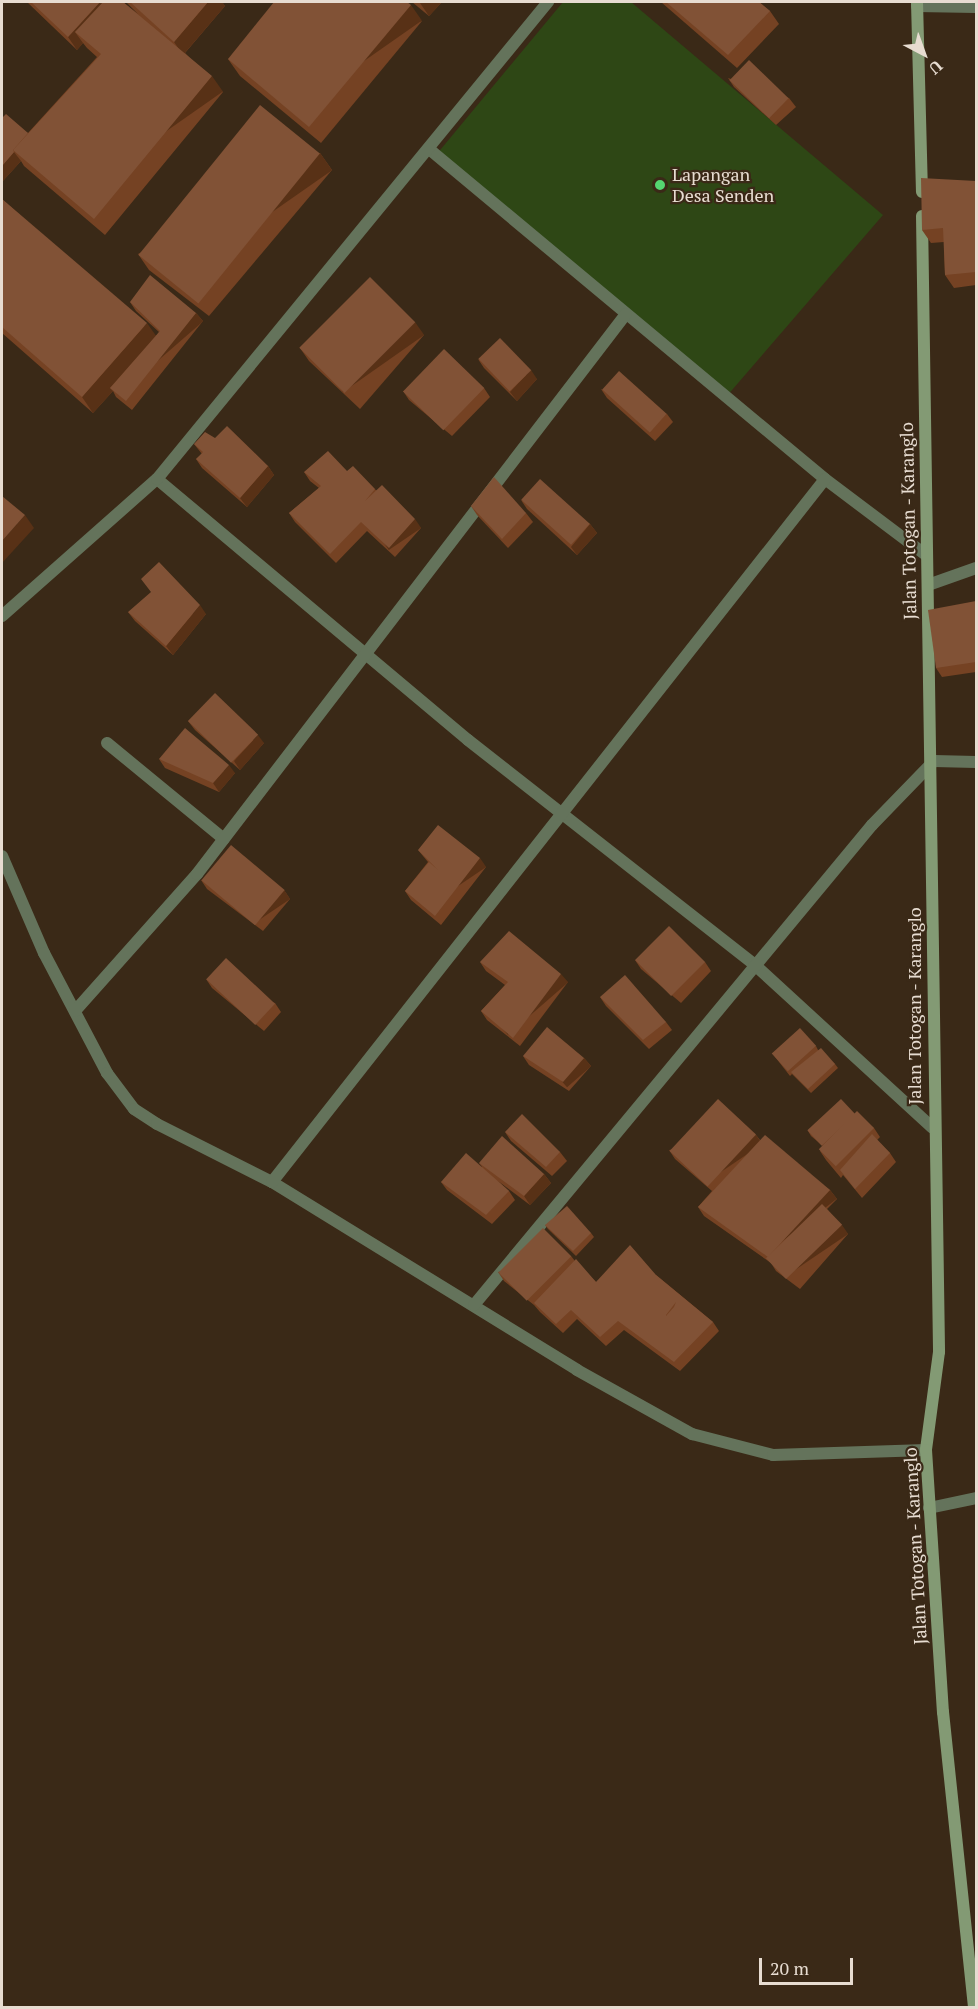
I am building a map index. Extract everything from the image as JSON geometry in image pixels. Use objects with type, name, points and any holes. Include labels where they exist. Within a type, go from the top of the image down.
[{"type":"main road","name":"Jalan Totogan - Karanglo","points":[[917,4],[926,555],[934,761],[932,1127],[939,1352],[926,1450],[943,1712],[974,2007]]},
{"type":"street","points":[[2,616],[157,479],[548,2]]},
{"type":"street","points":[[917,4],[976,7]]},
{"type":"street","points":[[429,149],[825,479],[926,555]]},
{"type":"street","points":[[75,1011],[224,839],[626,314]]},
{"type":"street","points":[[157,479],[367,652],[468,740],[562,810],[756,966],[932,1127]]},
{"type":"street","points":[[272,1182],[562,810],[825,479]]},
{"type":"street","points":[[928,585],[976,568]]},
{"type":"street","points":[[107,743],[224,839]]},
{"type":"street","points":[[474,1305],[850,850],[934,761],[976,762]]},
{"type":"street","points":[[2,856],[75,1011],[107,1073],[134,1108],[200,1150],[272,1182],[644,1409],[734,1448],[815,1456],[926,1450]]},
{"type":"street","points":[[929,1503],[976,1498]]},
{"type":"green space","name":"Lapangan Desa Senden","points":[[563,2],[631,2],[883,215],[726,397],[436,155]]},
{"type":"building","points":[[31,2],[100,2],[68,37]]},
{"type":"building","points":[[103,2],[123,2],[212,76],[94,219],[13,150],[101,54],[75,32]]},
{"type":"building","points":[[130,2],[208,2],[174,42]]},
{"type":"building","points":[[274,2],[407,2],[411,5],[309,127],[228,59]]},
{"type":"building","points":[[666,2],[759,2],[770,11],[728,55]]},
{"type":"building","points":[[749,60],[789,98],[769,118],[730,80]]},
{"type":"building","points":[[260,105],[320,153],[198,303],[139,255]]},
{"type":"building","points":[[6,114],[28,133],[2,166],[2,118]]},
{"type":"building","points":[[921,178],[976,181],[976,272],[945,275],[943,228],[922,230]]},
{"type":"building","points":[[2,199],[147,323],[82,397],[2,327]]},
{"type":"building","points":[[150,275],[196,313],[126,401],[110,388],[160,331],[130,302]]},
{"type":"building","points":[[370,277],[415,322],[345,393],[299,348]]},
{"type":"building","points":[[500,338],[531,370],[510,391],[478,359]]},
{"type":"building","points":[[444,349],[484,388],[443,430],[403,391]]},
{"type":"building","points":[[619,371],[667,414],[650,432],[602,390]]},
{"type":"building","points":[[227,426],[268,466],[240,498],[196,459],[203,452],[194,444],[205,432],[215,438]]},
{"type":"building","points":[[328,451],[347,471],[353,466],[375,489],[365,501],[382,485],[415,519],[389,548],[361,522],[330,554],[289,513],[321,486],[304,472]]},
{"type":"building","points":[[494,477],[526,513],[502,539],[471,506]]},
{"type":"building","points":[[540,479],[590,524],[571,545],[521,500]]},
{"type":"building","points":[[2,496],[25,515],[2,541]]},
{"type":"building","points":[[159,562],[200,605],[166,646],[128,612],[151,592],[141,579]]},
{"type":"building","points":[[976,601],[976,662],[936,668],[928,610]]},
{"type":"building","points":[[215,693],[258,735],[231,763],[188,721]]},
{"type":"building","points":[[185,728],[229,765],[213,783],[159,759]]},
{"type":"building","points":[[438,825],[480,858],[435,916],[405,891],[429,862],[438,870],[418,850]]},
{"type":"building","points":[[231,845],[285,890],[255,925],[201,880]]},
{"type":"building","points":[[669,926],[705,962],[671,996],[635,960]]},
{"type":"building","points":[[509,931],[561,974],[513,1038],[481,1011],[508,982],[480,962]]},
{"type":"building","points":[[226,958],[275,1004],[255,1025],[206,979]]},
{"type":"building","points":[[625,975],[666,1022],[643,1040],[600,997]]},
{"type":"building","points":[[547,1027],[584,1058],[563,1082],[523,1056]]},
{"type":"building","points":[[800,1028],[816,1046],[788,1071],[772,1053]]},
{"type":"building","points":[[821,1048],[835,1064],[808,1089],[791,1072]]},
{"type":"building","points":[[718,1099],[756,1134],[708,1186],[670,1151]]},
{"type":"building","points":[[841,1099],[855,1114],[822,1146],[807,1130]]},
{"type":"building","points":[[857,1111],[874,1128],[836,1166],[819,1149]]},
{"type":"building","points":[[522,1114],[560,1152],[546,1167],[505,1132]]},
{"type":"building","points":[[872,1134],[890,1153],[855,1189],[840,1170]]},
{"type":"building","points":[[765,1135],[830,1190],[768,1257],[698,1207]]},
{"type":"building","points":[[502,1136],[544,1174],[524,1196],[479,1163]]},
{"type":"building","points":[[466,1153],[509,1191],[486,1215],[441,1182]]},
{"type":"building","points":[[822,1204],[842,1225],[786,1279],[766,1258]]},
{"type":"building","points":[[567,1206],[591,1233],[573,1251],[545,1225]]},
{"type":"building","points":[[543,1228],[571,1256],[527,1301],[498,1273]]},
{"type":"building","points":[[630,1245],[656,1275],[713,1322],[674,1362],[618,1321],[600,1337],[571,1310],[556,1324],[534,1303],[576,1259],[596,1282]]},
{"type":"place","name":"Lapangan Desa Senden","points":[[660,185]]}]
